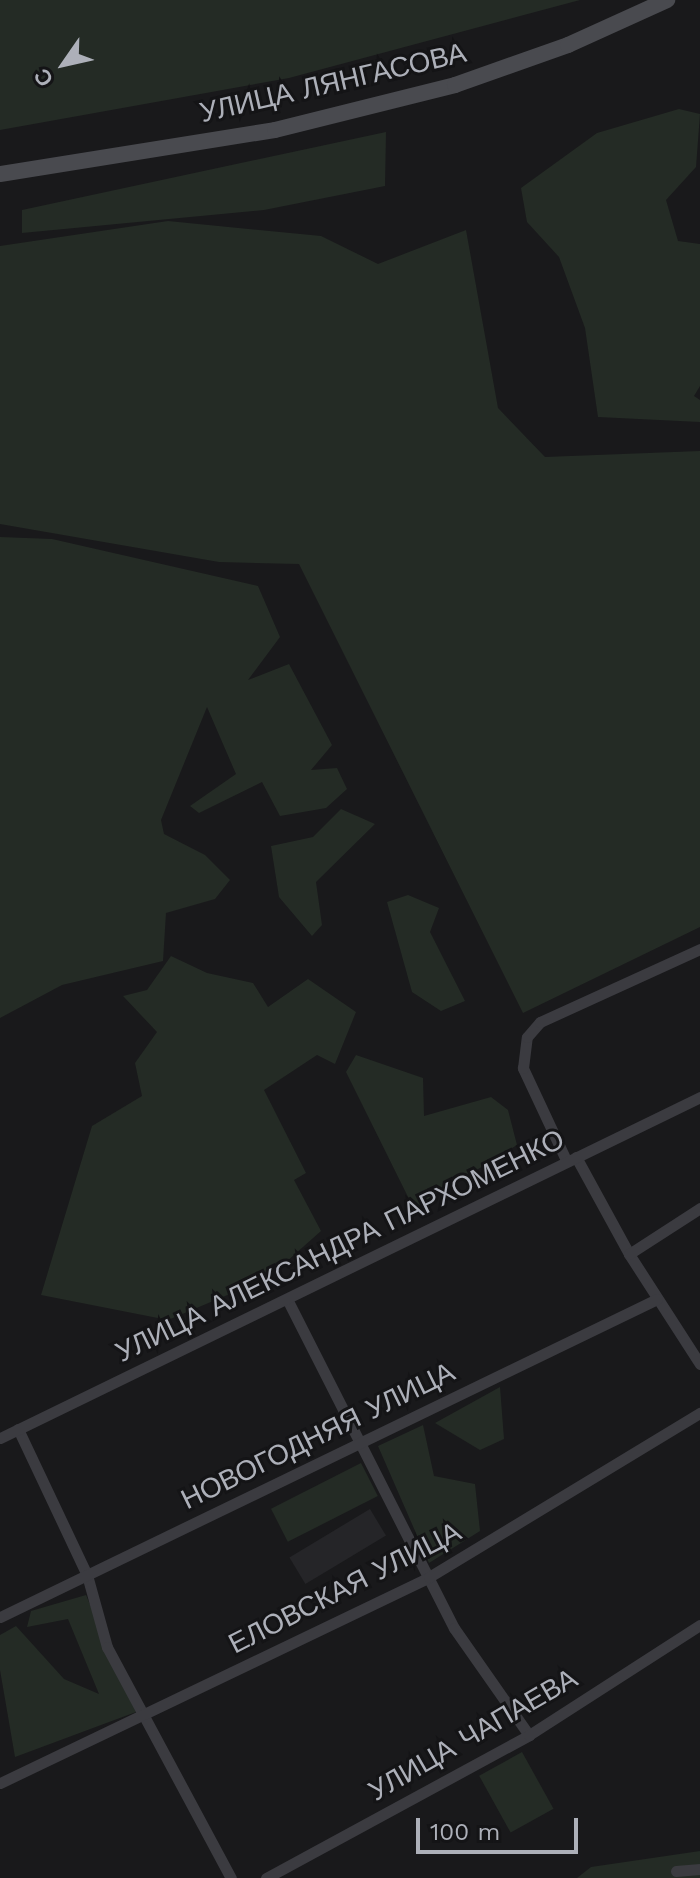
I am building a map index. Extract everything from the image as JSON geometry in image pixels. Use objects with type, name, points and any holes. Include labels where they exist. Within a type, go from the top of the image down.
[{"type":"main road","name":"УЛИЦА ЛЯНГАСОВА","points":[[0,174],[275,130],[455,85],[568,45],[667,0]]},
{"type":"street","points":[[700,949],[540,1022],[527,1037],[523,1068],[571,1159],[700,1364]]},
{"type":"street","name":"УЛИЦА АЛЕКСАНДРА ПАРХОМЕНКО","points":[[0,1438],[700,1097]]},
{"type":"street","points":[[629,1254],[700,1208]]},
{"type":"street","points":[[287,1299],[454,1628],[529,1735]]},
{"type":"street","name":"НОВОГОДНЯЯ УЛИЦА","points":[[0,1617],[657,1299]]},
{"type":"street","name":"ЕЛОВСКАЯ УЛИЦА","points":[[0,1783],[429,1577],[700,1413]]},
{"type":"street","points":[[18,1429],[87,1575],[107,1647],[231,1878]]},
{"type":"street","name":"УЛИЦА ЧАПАЕВА","points":[[266,1878],[529,1735],[700,1625]]},
{"type":"street","points":[[676,1871],[700,1869]]},
{"type":"shaded area","points":[[0,0],[580,0],[289,78],[0,130]]},
{"type":"shaded area","points":[[679,109],[700,114],[696,167],[666,200],[678,241],[700,244],[700,386],[694,396],[700,400],[700,422],[598,417],[585,328],[559,257],[527,222],[521,188],[597,133]]},
{"type":"shaded area","points":[[386,132],[385,186],[264,210],[22,233],[22,210]]},
{"type":"shaded area","points":[[168,221],[321,236],[378,264],[466,230],[498,408],[545,457],[700,451],[700,927],[523,1013],[299,564],[219,562],[0,524],[0,246]]},
{"type":"shaded area","points":[[0,537],[52,539],[258,586],[280,637],[248,680],[289,664],[332,745],[311,770],[337,768],[347,789],[326,808],[280,816],[262,782],[199,813],[190,806],[236,774],[207,707],[161,820],[164,834],[205,855],[230,880],[215,899],[166,913],[163,961],[62,985],[0,1018]]},
{"type":"shaded area","points":[[341,809],[375,824],[316,882],[322,925],[312,936],[279,897],[271,846],[313,837]]},
{"type":"shaded area","points":[[408,895],[439,908],[430,932],[465,1001],[441,1011],[412,992],[387,902]]},
{"type":"shaded area","points":[[171,956],[207,973],[253,983],[268,1007],[308,979],[356,1012],[335,1064],[317,1055],[264,1090],[306,1173],[294,1180],[321,1231],[268,1278],[168,1320],[41,1295],[92,1126],[142,1096],[135,1063],[157,1032],[123,996],[147,990]]},
{"type":"shaded area","points":[[356,1055],[423,1078],[424,1116],[491,1097],[508,1110],[517,1145],[414,1209],[346,1072]]},
{"type":"shaded area","points":[[500,1387],[504,1439],[480,1450],[435,1423]]},
{"type":"shaded area","points":[[423,1425],[434,1476],[475,1484],[480,1531],[429,1563],[378,1446]]},
{"type":"shaded area","points":[[361,1463],[378,1496],[288,1542],[271,1509]]},
{"type":"shaded area","points":[[370,1509],[386,1536],[305,1584],[289,1557]]},
{"type":"shaded area","points":[[86,1595],[136,1712],[15,1757],[0,1670],[0,1635],[16,1626],[64,1679],[99,1694],[68,1619],[27,1627],[31,1611]]},
{"type":"shaded area","points":[[522,1752],[554,1809],[511,1833],[479,1776]]},
{"type":"shaded area","points":[[700,1851],[700,1878],[577,1878],[591,1867]]}]
